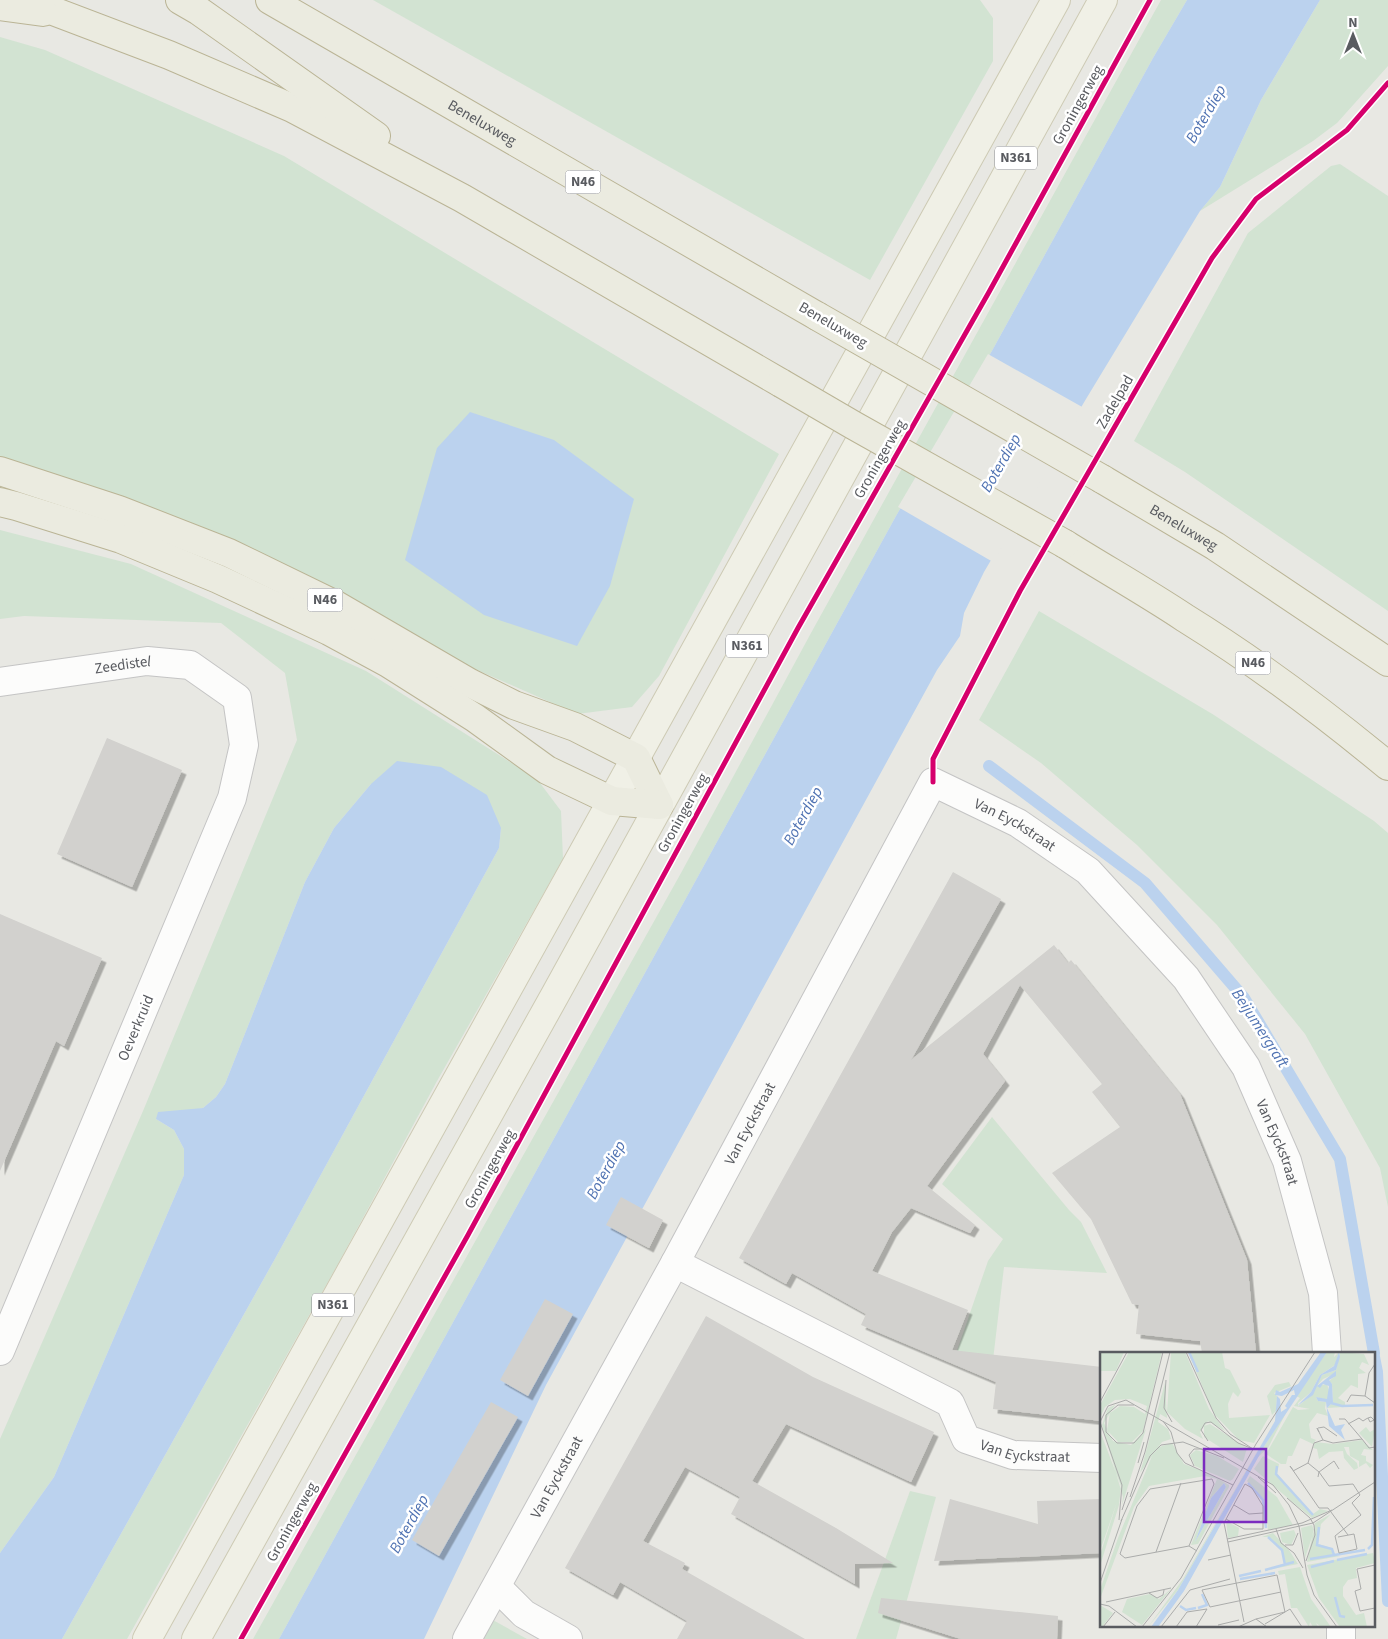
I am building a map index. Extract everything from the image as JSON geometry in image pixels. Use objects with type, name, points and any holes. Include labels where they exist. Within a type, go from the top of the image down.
[{"type":"highway","points":[[24,0],[68,16]]},
{"type":"highway","name":"N46","points":[[180,0],[199,11],[462,198]]},
{"type":"highway","name":"Beneluxweg","points":[[270,0],[1102,479],[1215,546],[1388,662]]},
{"type":"highway","name":"N46","points":[[292,0],[350,47]]},
{"type":"highway","name":"N46","points":[[0,6],[68,16],[169,55],[292,108],[462,198],[853,426],[1065,544],[1246,658],[1310,704],[1388,766]]},
{"type":"highway","name":"N46","points":[[0,471],[119,510],[229,553],[336,605],[478,687],[514,705],[575,728],[636,758]]},
{"type":"highway","name":"N46","points":[[0,502],[120,539],[218,579],[329,631],[388,663],[475,718],[547,770],[612,801],[659,805]]},
{"type":"highway","points":[[636,758],[659,805]]},
{"type":"main road","name":"N361","points":[[147,1639],[1056,0]]},
{"type":"main road","name":"Groningerweg","points":[[196,1639],[555,995],[1103,0]]},
{"type":"street","name":"Zeedistel","points":[[0,682],[148,661],[190,665],[237,698]]},
{"type":"street","name":"Oeverkruid","points":[[0,1351],[232,798],[244,745],[237,698]]},
{"type":"street","name":"Van Eyckstraat","points":[[497,1587],[675,1263],[933,782],[1018,823],[1088,871],[1186,978],[1246,1068],[1286,1161],[1323,1294],[1327,1352]]},
{"type":"street","name":"Van Eyckstraat","points":[[675,1263],[950,1403],[966,1439],[1013,1455],[1100,1458]]},
{"type":"street","points":[[467,1639],[497,1587],[524,1614],[568,1639]]},
{"type":"street","points":[[1341,1626],[1341,1639]]},
{"type":"green space","points":[[373,0],[980,0],[993,18],[993,61],[870,280]]},
{"type":"green space","points":[[1161,0],[1187,0],[1153,58],[993,349],[896,516],[279,1639],[253,1639],[681,873],[811,633]]},
{"type":"green space","points":[[1320,0],[1388,0],[1388,66],[1337,123],[1313,141],[1200,211],[1220,187],[1261,100]]},
{"type":"green space","points":[[0,37],[45,50],[284,156],[779,454],[659,676],[632,707],[577,714],[0,459]]},
{"type":"green space","points":[[1340,164],[1388,196],[1388,611],[1185,472],[1134,441],[1248,233],[1331,166]]},
{"type":"green space","points":[[0,530],[131,564],[366,671],[537,779],[561,811],[563,859],[437,1081],[338,1264],[127,1639],[62,1639],[276,1257],[499,848],[501,828],[371,784],[334,828],[305,882],[225,1084],[216,1097],[203,1108],[156,1119],[174,1130],[184,1149],[184,1175],[54,1477],[0,1553],[0,1439],[143,1111],[297,740],[285,673],[221,623],[24,616],[0,619]]},
{"type":"green space","points":[[1039,611],[1214,715],[1374,821],[1388,833],[1388,1207],[1380,1168],[1305,1034],[1217,925],[1137,845],[1041,763],[979,720]]},
{"type":"green space","points":[[992,1117],[1081,1222],[1107,1273],[1004,1267],[991,1377],[953,1362],[988,1261],[1003,1239],[942,1184]]},
{"type":"green space","points":[[910,1491],[936,1497],[896,1639],[856,1639]]},
{"type":"green space","points":[[491,1619],[527,1639],[478,1639]]},
{"type":"water","name":"Boterdiep","points":[[1187,0],[1320,0],[1261,100],[1220,187],[1200,211],[984,572],[964,613],[960,636],[937,670],[546,1385],[424,1639],[279,1639],[896,516],[993,349],[1153,58]]},
{"type":"water","points":[[470,412],[554,440],[634,499],[610,586],[577,646],[484,615],[405,560],[437,448]]},
{"type":"water","points":[[397,761],[441,767],[487,795],[501,828],[499,848],[276,1257],[62,1639],[0,1639],[0,1553],[54,1477],[184,1175],[184,1149],[174,1130],[156,1119],[158,1112],[203,1108],[216,1097],[225,1084],[305,882],[334,828],[371,784]]},
{"type":"pier","points":[[988,354],[1084,408],[993,562],[898,507]]},
{"type":"building","points":[[107,738],[182,770],[132,887],[57,854]]},
{"type":"building","points":[[953,872],[1001,899],[911,1060],[1054,945],[1068,963],[1071,960],[1180,1094],[1247,1260],[1256,1352],[1202,1352],[1200,1341],[1136,1334],[1139,1305],[1132,1304],[1091,1219],[1052,1173],[1120,1127],[1092,1092],[1102,1084],[1020,985],[983,1054],[1005,1081],[927,1186],[975,1225],[970,1233],[911,1208],[892,1232],[872,1271],[968,1310],[952,1350],[1100,1367],[1100,1421],[993,1409],[996,1382],[861,1325],[866,1314],[792,1273],[786,1284],[739,1258]]},
{"type":"building","points":[[0,914],[102,958],[64,1046],[56,1041],[0,1171]]},
{"type":"building","points":[[621,1197],[663,1220],[649,1248],[606,1225]]},
{"type":"building","points":[[545,1299],[573,1314],[528,1396],[500,1380]]},
{"type":"building","points":[[706,1316],[813,1377],[934,1432],[911,1482],[786,1424],[752,1481],[836,1528],[893,1563],[855,1564],[855,1584],[731,1514],[740,1497],[685,1467],[643,1541],[685,1563],[682,1569],[805,1639],[677,1639],[687,1621],[620,1582],[613,1595],[565,1568]]},
{"type":"building","points":[[491,1402],[518,1417],[439,1556],[412,1540]]},
{"type":"building","points":[[950,1499],[1038,1524],[1037,1501],[1100,1499],[1100,1553],[934,1561]]},
{"type":"building","points":[[881,1598],[1058,1616],[1057,1639],[961,1639],[878,1613]]},
{"type":"waterway","name":"Beijumergraft","points":[[989,766],[1145,883],[1244,998],[1340,1159],[1374,1352]]},
{"type":"waterway","name":"Beijumergraft","points":[[1376,1367],[1388,1601]]},
{"type":"cycle path","points":[[241,1639],[468,1235],[798,628],[989,292],[1150,0]]},
{"type":"cycle path","name":"Zadelpad","points":[[933,782],[933,759],[1020,591],[1212,258],[1256,199],[1347,130],[1388,83]]}]
